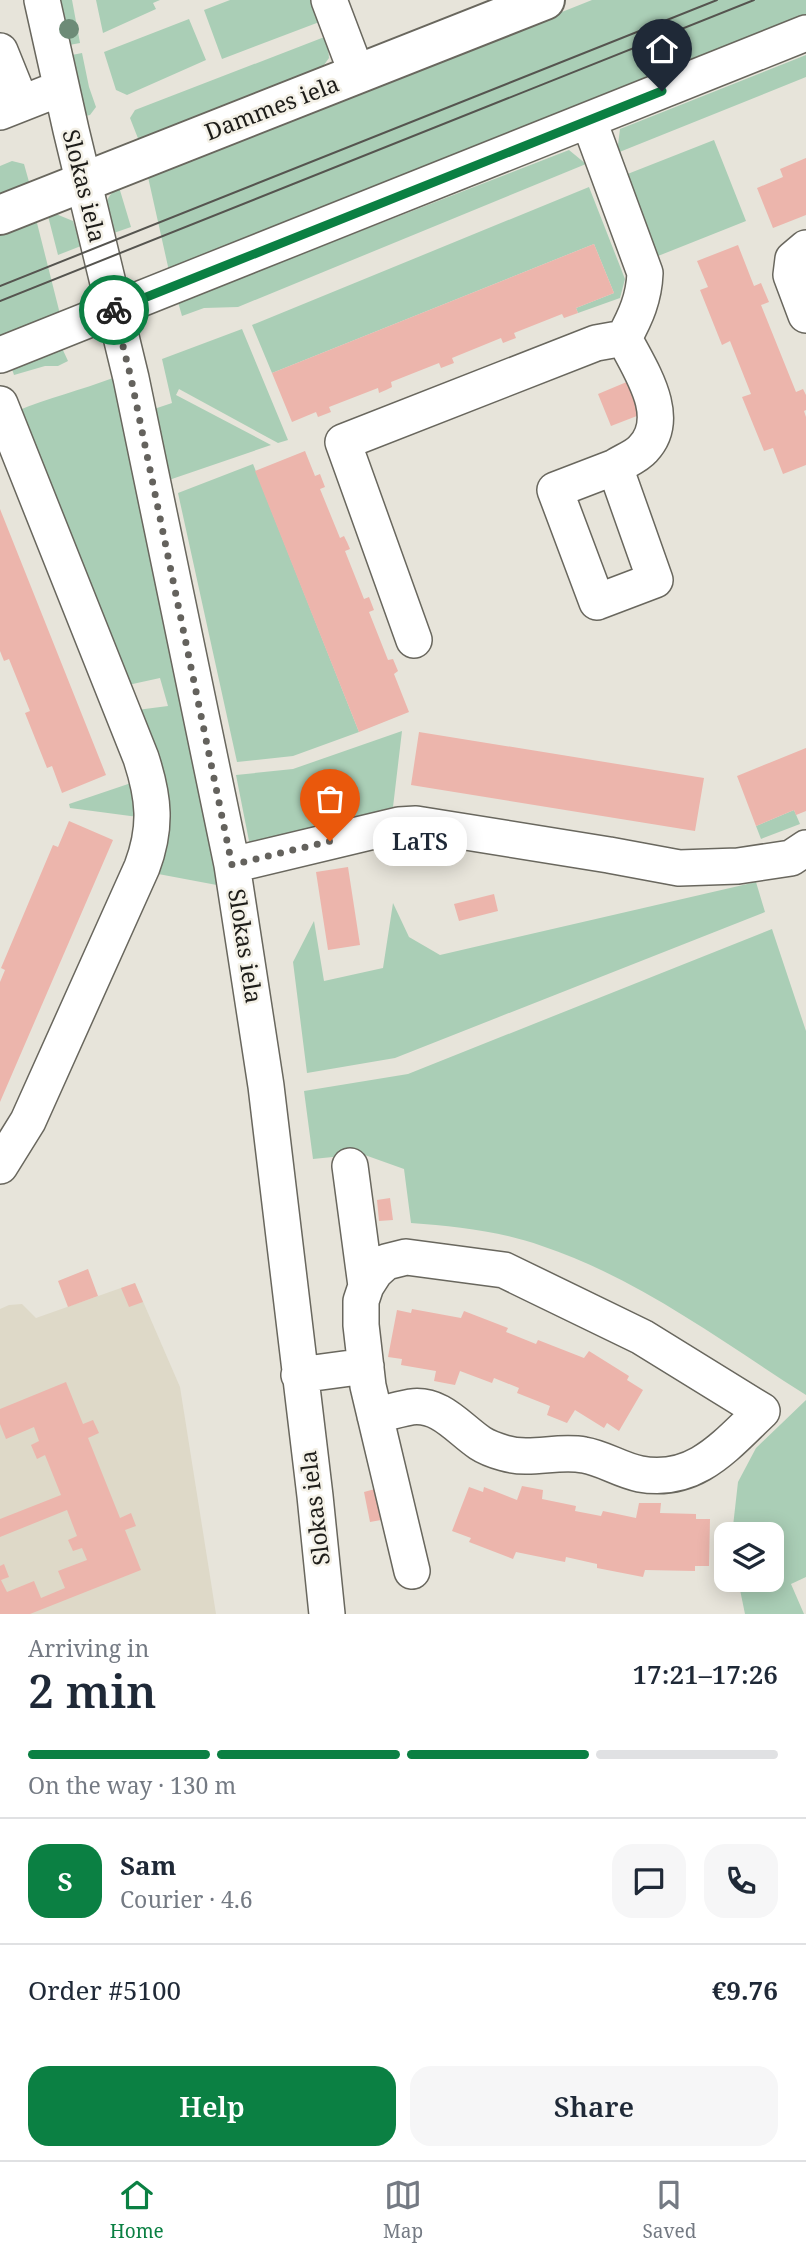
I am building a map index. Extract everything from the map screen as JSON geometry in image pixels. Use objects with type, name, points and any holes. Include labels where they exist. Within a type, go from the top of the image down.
[{"type":"street","name":"Slokas iela","points":[[42,0],[131,378],[232,865],[266,1086],[327,1614]]},
{"type":"street","points":[[328,0],[357,74]]},
{"type":"street","name":"Dammes iela","points":[[0,215],[545,0]]},
{"type":"street","points":[[0,355],[806,33]]},
{"type":"street","points":[[0,51],[11,108],[61,88]]},
{"type":"street","points":[[589,121],[645,272],[644,292],[638,311],[624,338]]},
{"type":"street","points":[[806,248],[793,259],[791,275],[806,315]]},
{"type":"street","points":[[615,467],[642,451],[650,440],[655,422],[655,404],[624,338]]},
{"type":"street","points":[[414,640],[344,442],[596,343],[624,338]]},
{"type":"street","points":[[0,404],[8,446],[141,758],[154,811],[150,847],[142,867],[28,1121],[0,1166]]},
{"type":"street","points":[[232,865],[399,825],[416,824],[679,868],[738,866],[780,860],[791,858],[806,848]]},
{"type":"street","points":[[350,1166],[366,1286]]},
{"type":"street","points":[[300,1386],[370,1390],[413,1406],[434,1409],[459,1424],[481,1444],[504,1453],[524,1457],[559,1452],[586,1455],[638,1474],[668,1477],[706,1462],[762,1411],[642,1337],[504,1270],[406,1257],[386,1262],[366,1286],[361,1301],[370,1390],[412,1571]]},
{"type":"shaded area","points":[[135,1283],[180,1387],[216,1614],[0,1614],[0,1309],[22,1304],[36,1318]]},
{"type":"green space","points":[[55,0],[72,0],[80,43],[64,46]]},
{"type":"green space","points":[[96,0],[160,0],[153,3],[156,9],[103,33]]},
{"type":"green space","points":[[230,0],[315,0],[322,21],[222,59],[204,10]]},
{"type":"green space","points":[[592,0],[806,0],[806,17],[169,271],[148,177]]},
{"type":"green space","points":[[189,19],[206,60],[127,95],[116,90],[104,52]]},
{"type":"green space","points":[[327,36],[329,58],[316,76],[141,146],[130,118],[135,110]]},
{"type":"green space","points":[[82,53],[96,107],[90,115],[81,117],[67,56]]},
{"type":"green space","points":[[806,55],[806,77],[617,153],[620,129]]},
{"type":"green space","points":[[714,140],[746,221],[658,256],[625,175]]},
{"type":"green space","points":[[569,150],[586,164],[238,307],[204,308],[182,316],[178,302]]},
{"type":"green space","points":[[12,161],[24,164],[31,189],[0,202],[0,166]]},
{"type":"green space","points":[[119,187],[131,227],[108,235],[107,202]]},
{"type":"green space","points":[[589,187],[625,279],[620,298],[578,313],[576,308],[614,293],[594,244],[272,373],[252,325]]},
{"type":"green space","points":[[56,214],[73,221],[81,246],[58,255],[48,216]]},
{"type":"green space","points":[[36,219],[60,314],[0,338],[0,233]]},
{"type":"green space","points":[[242,329],[288,440],[278,443],[179,389],[176,395],[271,445],[166,481],[151,410],[172,403],[162,359]]},
{"type":"green space","points":[[62,348],[68,361],[58,366],[45,366],[14,375],[12,369]]},
{"type":"green space","points":[[113,378],[222,886],[153,873],[137,710],[168,706],[160,678],[128,685],[17,411]]},
{"type":"green space","points":[[253,464],[359,732],[293,756],[237,762],[178,493]]},
{"type":"green space","points":[[402,731],[393,807],[250,846],[236,775],[293,769]]},
{"type":"green space","points":[[134,782],[138,817],[70,808],[69,804]]},
{"type":"green space","points":[[794,810],[800,824],[761,839],[756,826]]},
{"type":"green space","points":[[756,882],[765,912],[395,1058],[307,1073],[293,962],[314,921],[324,981],[383,968],[393,903],[409,937],[440,955]]},
{"type":"green space","points":[[772,929],[806,1031],[806,1395],[678,1312],[577,1259],[526,1241],[493,1233],[411,1223],[404,1169],[362,1154],[313,1159],[304,1091],[408,1074]]},
{"type":"green space","points":[[806,1400],[806,1577],[791,1584],[804,1614],[745,1614],[740,1592],[784,1592],[784,1522],[733,1522],[738,1482],[756,1448]]},
{"type":"building","points":[[806,158],[806,215],[773,228],[757,188],[783,177],[780,169]]},
{"type":"building","points":[[594,244],[614,293],[576,308],[578,313],[564,318],[562,314],[514,333],[516,338],[503,343],[501,338],[452,358],[454,363],[441,368],[439,363],[391,382],[392,387],[379,393],[378,388],[329,407],[331,412],[318,417],[316,412],[292,422],[272,373]]},
{"type":"building","points":[[738,245],[754,286],[761,283],[769,302],[761,305],[796,392],[803,389],[806,395],[806,465],[783,474],[773,448],[764,451],[742,397],[751,394],[730,341],[722,345],[700,290],[708,287],[697,261]]},
{"type":"building","points":[[629,381],[642,414],[611,426],[598,394]]},
{"type":"building","points":[[305,451],[315,476],[320,474],[325,487],[320,489],[340,538],[344,536],[350,549],[345,551],[364,599],[369,597],[374,610],[369,612],[388,660],[393,659],[398,671],[394,674],[409,712],[359,732],[255,471]]},
{"type":"building","points":[[0,509],[106,775],[62,793],[52,766],[47,768],[25,713],[30,711],[9,659],[4,661],[0,651]]},
{"type":"building","points":[[419,732],[704,778],[695,831],[411,785]]},
{"type":"building","points":[[806,748],[806,811],[796,815],[794,810],[756,826],[737,776]]},
{"type":"building","points":[[69,821],[113,840],[0,1102],[0,982],[5,970],[1,968],[53,845],[58,847]]},
{"type":"building","points":[[348,867],[360,945],[328,950],[316,872]]},
{"type":"building","points":[[494,894],[498,911],[459,921],[454,904]]},
{"type":"building","points":[[390,1198],[393,1220],[379,1221],[377,1200]]},
{"type":"building","points":[[88,1269],[98,1296],[68,1307],[58,1281]]},
{"type":"building","points":[[135,1283],[143,1302],[129,1307],[121,1288]]},
{"type":"building","points":[[412,1309],[461,1318],[464,1311],[508,1328],[506,1332],[536,1344],[538,1340],[584,1358],[589,1351],[629,1376],[627,1380],[643,1390],[619,1431],[607,1423],[604,1428],[575,1410],[567,1423],[547,1415],[550,1406],[517,1393],[519,1388],[494,1378],[492,1383],[460,1371],[455,1385],[434,1381],[436,1371],[401,1365],[402,1359],[388,1357],[397,1310],[411,1313]]},
{"type":"building","points":[[66,1382],[83,1424],[93,1420],[99,1433],[88,1438],[120,1518],[131,1513],[136,1526],[125,1530],[141,1570],[30,1614],[0,1614],[0,1566],[4,1564],[9,1577],[1,1580],[7,1592],[34,1581],[41,1598],[65,1588],[58,1571],[87,1560],[82,1548],[73,1551],[68,1540],[77,1536],[67,1510],[0,1537],[0,1519],[61,1495],[45,1455],[37,1459],[31,1445],[39,1441],[34,1427],[6,1439],[0,1424],[0,1409]]},
{"type":"building","points":[[522,1486],[543,1490],[542,1499],[576,1506],[575,1511],[601,1516],[603,1511],[636,1518],[639,1503],[661,1503],[660,1513],[696,1514],[696,1519],[710,1519],[709,1566],[695,1566],[695,1571],[645,1570],[643,1577],[597,1568],[597,1564],[566,1557],[565,1562],[516,1552],[513,1559],[469,1542],[471,1538],[452,1531],[469,1487],[483,1492],[484,1487],[517,1500]]},
{"type":"building","points":[[375,1489],[381,1520],[370,1522],[364,1492]]},
{"type":"tram line","points":[[0,286],[717,0]]},
{"type":"tram line","points":[[0,301],[754,0]]},
{"type":"way so far","points":[[114,310],[131,378],[232,865],[330,841]]},
{"type":"place","name":"LaTS","points":[[330,841]]},
{"type":"route","points":[[114,310],[662,91]]}]
